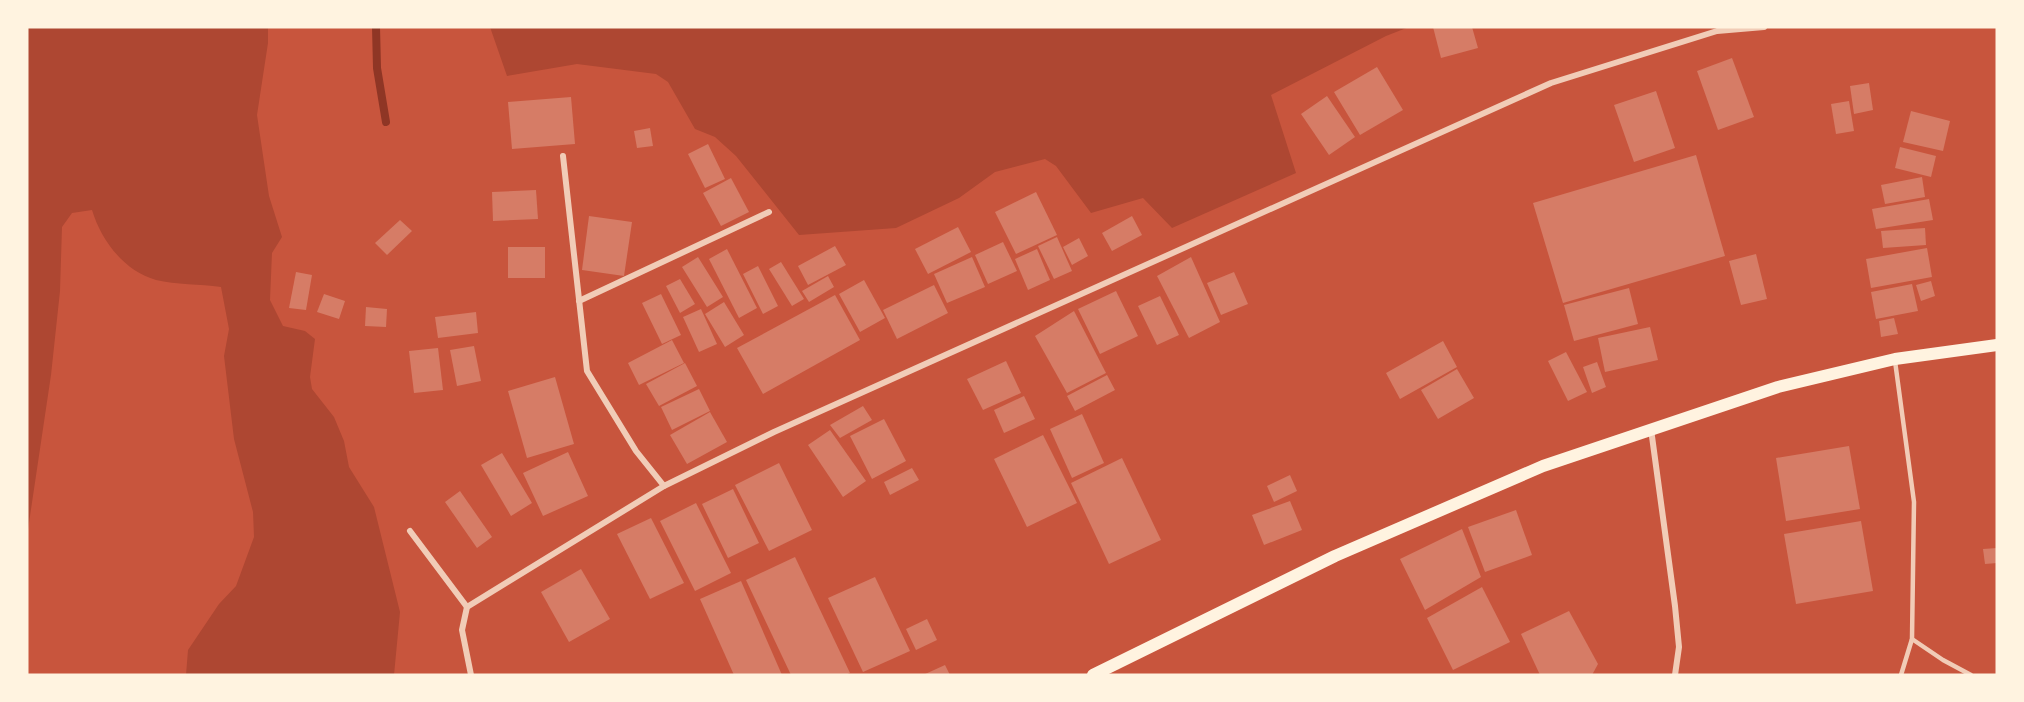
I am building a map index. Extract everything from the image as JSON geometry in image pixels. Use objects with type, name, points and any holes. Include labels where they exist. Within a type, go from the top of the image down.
[{"type":"main road","points":[[1093,675],[1335,556],[1543,466],[1778,387],[1895,358],[1997,345]]},
{"type":"street","points":[[471,675],[462,630],[467,607],[664,486],[785,428],[1551,83],[1717,31],[1764,27]]},
{"type":"street","points":[[563,156],[587,371],[636,451],[664,486]]},
{"type":"street","points":[[579,301],[769,212]]},
{"type":"street","points":[[1651,428],[1676,616],[1679,647],[1675,675]]},
{"type":"street","points":[[410,531],[467,607]]},
{"type":"lane","points":[[1895,358],[1914,502],[1912,639],[1901,675]]},
{"type":"lane","points":[[1912,639],[1971,675]]},
{"type":"shaded area","points":[[27,27],[268,27],[268,43],[257,115],[269,196],[282,237],[272,253],[270,300],[283,326],[305,331],[315,339],[310,377],[312,389],[334,417],[344,441],[349,467],[374,507],[400,612],[394,675],[186,675],[188,650],[219,604],[236,586],[254,537],[253,512],[234,439],[224,356],[229,329],[221,287],[164,282],[144,276],[115,253],[101,232],[92,210],[72,213],[62,227],[60,291],[51,375],[27,536]]},
{"type":"shaded area","points":[[490,27],[1409,27],[1386,36],[1271,95],[1296,173],[1172,228],[1143,198],[1091,213],[1056,166],[1045,159],[995,172],[959,198],[896,228],[799,235],[736,156],[715,137],[695,129],[668,82],[656,74],[577,64],[507,76]]},
{"type":"building","points":[[1433,27],[1472,27],[1478,48],[1441,58]]},
{"type":"building","points":[[1732,58],[1754,117],[1718,130],[1697,71]]},
{"type":"building","points":[[1377,67],[1403,110],[1360,135],[1334,92]]},
{"type":"building","points":[[1869,83],[1873,110],[1854,114],[1850,86]]},
{"type":"building","points":[[1656,91],[1675,148],[1634,162],[1614,105]]},
{"type":"building","points":[[1327,96],[1355,137],[1329,155],[1301,114]]},
{"type":"building","points":[[571,97],[575,144],[512,149],[508,102]]},
{"type":"building","points":[[1849,101],[1854,131],[1836,134],[1831,104]]},
{"type":"building","points":[[1911,111],[1950,121],[1943,151],[1903,142]]},
{"type":"building","points":[[650,128],[653,146],[637,148],[634,131]]},
{"type":"building","points":[[708,144],[725,179],[705,188],[688,154]]},
{"type":"building","points":[[1900,147],[1936,156],[1931,177],[1895,168]]},
{"type":"building","points":[[1696,155],[1725,256],[1563,303],[1533,203]]},
{"type":"building","points":[[1922,177],[1925,197],[1885,204],[1881,185]]},
{"type":"building","points":[[731,178],[749,212],[721,226],[703,193]]},
{"type":"building","points":[[536,190],[538,219],[493,221],[492,192]]},
{"type":"building","points":[[1036,192],[1057,235],[1016,254],[995,212]]},
{"type":"building","points":[[1929,199],[1933,220],[1876,229],[1872,209]]},
{"type":"building","points":[[589,216],[632,222],[624,276],[582,270]]},
{"type":"building","points":[[1132,216],[1142,235],[1112,251],[1102,233]]},
{"type":"building","points":[[400,220],[412,231],[387,255],[375,243]]},
{"type":"building","points":[[958,227],[971,252],[928,274],[915,249]]},
{"type":"building","points":[[1925,228],[1926,245],[1883,248],[1881,231]]},
{"type":"building","points":[[1057,237],[1072,271],[1054,279],[1038,246]]},
{"type":"building","points":[[1079,238],[1088,256],[1072,265],[1063,247]]},
{"type":"building","points":[[1003,242],[1017,271],[988,284],[975,255]]},
{"type":"building","points":[[835,246],[846,265],[808,285],[798,266]]},
{"type":"building","points":[[508,247],[545,247],[545,278],[508,278]]},
{"type":"building","points":[[1927,248],[1932,277],[1871,288],[1866,259]]},
{"type":"building","points":[[727,249],[757,308],[739,318],[709,259]]},
{"type":"building","points":[[1037,249],[1050,280],[1028,290],[1015,259]]},
{"type":"building","points":[[1756,254],[1767,299],[1741,305],[1729,261]]},
{"type":"building","points":[[698,257],[723,297],[707,307],[682,267]]},
{"type":"building","points":[[972,257],[985,287],[947,303],[934,274]]},
{"type":"building","points":[[1191,257],[1220,322],[1189,338],[1157,276]]},
{"type":"building","points":[[781,262],[804,299],[792,306],[769,269]]},
{"type":"building","points":[[758,266],[778,306],[763,314],[743,274]]},
{"type":"building","points":[[296,272],[312,275],[306,310],[289,308]]},
{"type":"building","points":[[1234,272],[1248,304],[1221,315],[1207,283]]},
{"type":"building","points":[[828,276],[834,287],[809,302],[802,291]]},
{"type":"building","points":[[680,279],[695,304],[680,313],[666,286]]},
{"type":"building","points":[[864,280],[885,318],[860,332],[839,294]]},
{"type":"building","points":[[1931,281],[1935,296],[1921,301],[1916,285]]},
{"type":"building","points":[[1912,284],[1918,311],[1876,319],[1871,292]]},
{"type":"building","points":[[934,285],[948,313],[897,339],[883,310]]},
{"type":"building","points":[[1629,288],[1638,324],[1574,341],[1564,305]]},
{"type":"building","points":[[1116,291],[1138,336],[1100,354],[1078,309]]},
{"type":"building","points":[[324,294],[345,301],[339,319],[317,312]]},
{"type":"building","points":[[661,294],[681,335],[662,344],[642,303]]},
{"type":"building","points":[[835,295],[860,340],[763,394],[737,348]]},
{"type":"building","points":[[1160,296],[1179,335],[1157,345],[1138,306]]},
{"type":"building","points":[[724,302],[744,335],[725,347],[705,314]]},
{"type":"building","points":[[366,307],[387,309],[386,327],[365,326]]},
{"type":"building","points":[[701,309],[717,344],[699,352],[683,317]]},
{"type":"building","points":[[1074,311],[1106,373],[1067,393],[1035,336]]},
{"type":"building","points":[[476,312],[478,333],[438,338],[435,317]]},
{"type":"building","points":[[1894,318],[1898,334],[1881,337],[1879,321]]},
{"type":"building","points":[[1650,327],[1658,360],[1605,372],[1598,338]]},
{"type":"building","points":[[672,340],[684,363],[639,385],[628,363]]},
{"type":"building","points":[[1443,341],[1457,367],[1400,399],[1386,373]]},
{"type":"building","points":[[474,346],[481,381],[457,386],[450,350]]},
{"type":"building","points":[[438,348],[443,390],[414,393],[409,351]]},
{"type":"building","points":[[1566,352],[1587,392],[1568,401],[1548,361]]},
{"type":"building","points":[[1006,361],[1021,393],[983,410],[967,379]]},
{"type":"building","points":[[1597,362],[1606,387],[1592,393],[1583,367]]},
{"type":"building","points":[[685,363],[697,386],[659,406],[646,384]]},
{"type":"building","points":[[1457,369],[1474,398],[1438,419],[1421,390]]},
{"type":"building","points":[[1107,375],[1115,390],[1075,411],[1067,396]]},
{"type":"building","points":[[555,377],[574,444],[527,458],[508,391]]},
{"type":"building","points":[[699,389],[710,411],[672,430],[661,407]]},
{"type":"building","points":[[1024,396],[1035,419],[1004,433],[994,410]]},
{"type":"building","points":[[863,406],[872,420],[840,438],[830,425]]},
{"type":"building","points":[[710,412],[727,442],[687,464],[670,435]]},
{"type":"building","points":[[1082,414],[1104,463],[1072,478],[1050,429]]},
{"type":"building","points":[[884,419],[906,461],[872,479],[850,436]]},
{"type":"building","points":[[830,430],[866,481],[843,497],[808,445]]},
{"type":"building","points":[[1043,435],[1077,503],[1027,527],[994,459]]},
{"type":"building","points":[[1849,446],[1860,509],[1786,521],[1776,458]]},
{"type":"building","points":[[568,452],[588,496],[543,516],[523,473]]},
{"type":"building","points":[[502,453],[532,503],[511,516],[481,465]]},
{"type":"building","points":[[1122,458],[1161,540],[1109,564],[1071,483]]},
{"type":"building","points":[[779,463],[812,530],[769,551],[735,485]]},
{"type":"building","points":[[912,468],[919,480],[890,495],[884,482]]},
{"type":"building","points":[[1290,475],[1297,491],[1274,502],[1267,486]]},
{"type":"building","points":[[733,489],[759,543],[728,558],[702,504]]},
{"type":"building","points":[[460,491],[492,537],[477,548],[445,502]]},
{"type":"building","points":[[1290,501],[1302,530],[1264,545],[1252,515]]},
{"type":"building","points":[[696,503],[731,573],[695,591],[660,521]]},
{"type":"building","points":[[1516,510],[1532,555],[1485,572],[1468,527]]},
{"type":"building","points":[[651,518],[684,583],[650,599],[617,534]]},
{"type":"building","points":[[1861,521],[1873,591],[1796,604],[1784,534]]},
{"type":"building","points":[[1462,529],[1481,577],[1425,610],[1400,559]]},
{"type":"building","points":[[1997,548],[1997,563],[1985,564],[1983,549]]},
{"type":"building","points":[[795,557],[850,673],[845,675],[791,675],[746,580]]},
{"type":"building","points":[[581,569],[610,619],[569,642],[541,592]]},
{"type":"building","points":[[875,577],[910,651],[863,672],[828,598]]},
{"type":"building","points":[[741,581],[782,675],[734,675],[700,599]]},
{"type":"building","points":[[1482,587],[1510,642],[1453,670],[1427,618]]},
{"type":"building","points":[[1569,611],[1598,664],[1592,675],[1540,675],[1521,634]]},
{"type":"building","points":[[927,619],[937,640],[916,650],[906,629]]},
{"type":"building","points":[[945,665],[950,675],[923,675]]},
{"type":"waterway","points":[[376,27],[377,68],[386,122]]}]
